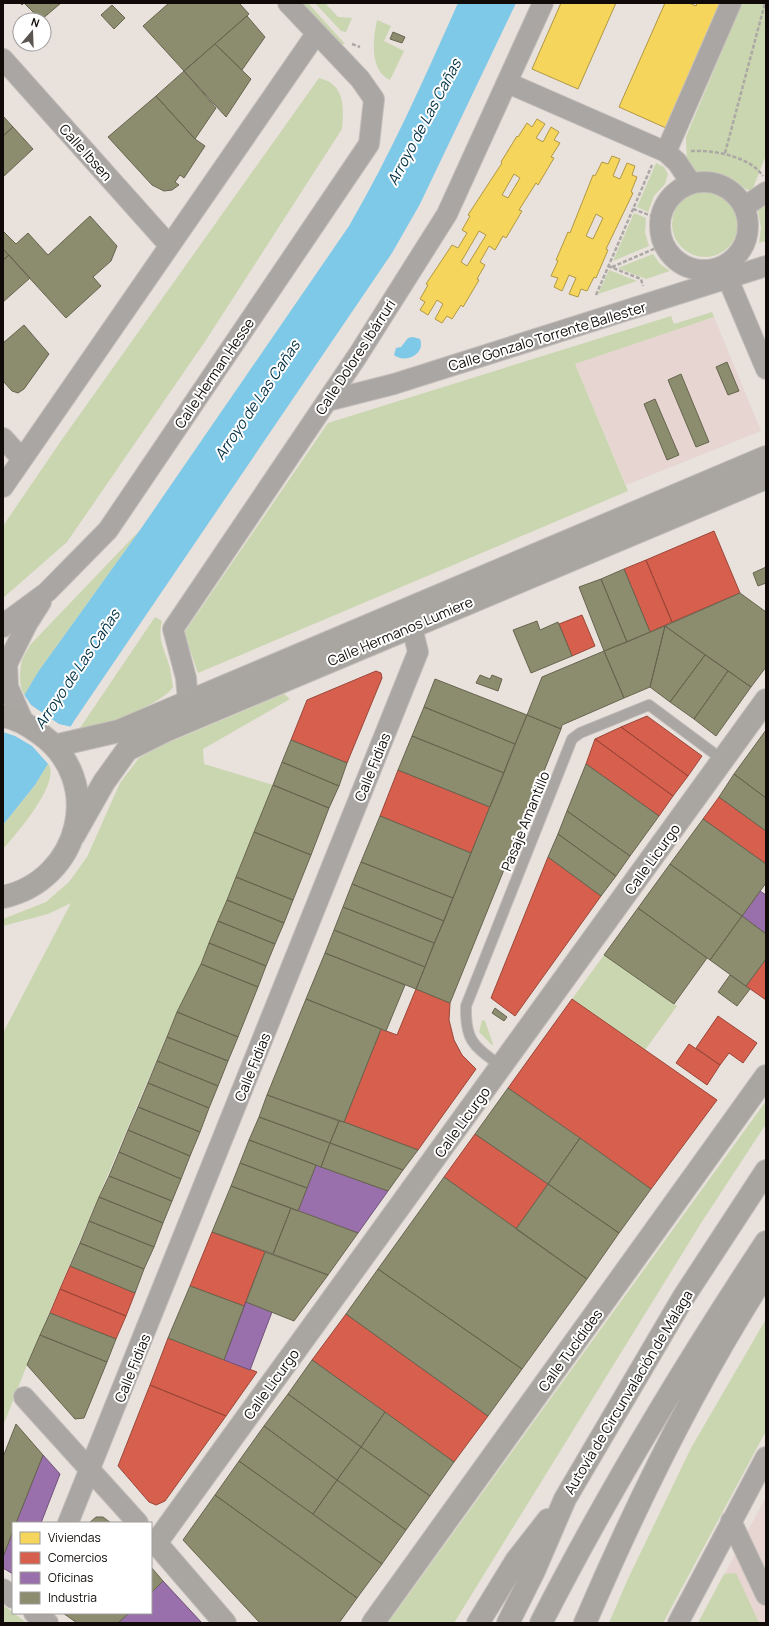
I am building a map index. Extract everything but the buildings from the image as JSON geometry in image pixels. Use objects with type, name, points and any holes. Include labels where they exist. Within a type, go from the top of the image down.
[{"type":"highway","name":"Autovía de Circunvalación de Málaga","points":[[508,1623],[534,1571],[565,1499],[683,1298],[766,1171]]},
{"type":"highway","points":[[541,1623],[608,1500],[688,1363],[766,1242]]},
{"type":"highway","points":[[585,1623],[656,1469],[693,1395],[766,1273]]},
{"type":"highway","points":[[478,1623],[516,1560],[565,1499]]},
{"type":"main road","name":"Calle Hermanos Lumiere","points":[[74,834],[104,782],[127,750],[409,618],[766,457]]},
{"type":"main road","name":"Calle Hermanos Lumiere","points":[[61,748],[118,731],[188,701],[409,618],[766,478]]},
{"type":"main road","name":"Calle Licurgo","points":[[154,1540],[502,1067],[766,700]]},
{"type":"main road","points":[[3,897],[26,889],[53,871],[66,852],[74,834],[79,808],[76,786],[61,748],[12,715]]},
{"type":"main road","name":"Calle Tucídides","points":[[373,1623],[766,1076]]},
{"type":"main road","points":[[154,1540],[226,1623]]},
{"type":"street","points":[[3,487],[316,34],[288,3]]},
{"type":"street","name":"Calle Dolores Ibárruri","points":[[188,701],[186,678],[173,629],[327,401],[447,214],[508,83],[543,3]]},
{"type":"street","points":[[667,154],[731,3]]},
{"type":"street","name":"Calle Herman Hesse","points":[[3,627],[9,620],[47,592],[108,530],[369,144],[374,99],[360,79],[316,34]]},
{"type":"street","name":"Calle Ibsen","points":[[3,59],[169,245]]},
{"type":"street","points":[[508,83],[667,154],[691,183]]},
{"type":"street","points":[[703,181],[722,185],[737,196],[744,206],[748,221],[748,235],[742,249],[732,260],[724,273],[694,269],[681,264],[671,256],[663,245],[659,227],[663,207],[670,196],[680,188],[691,183],[703,181]]},
{"type":"street","points":[[744,206],[766,192]]},
{"type":"street","name":"Calle Gonzalo Torrente Ballester","points":[[327,401],[394,384],[648,304],[724,273],[766,266]]},
{"type":"street","points":[[724,273],[766,369]]},
{"type":"street","points":[[3,438],[22,459]]},
{"type":"street","name":"Calle Herman Hesse","points":[[12,715],[8,687],[7,664],[26,624],[47,592]]},
{"type":"street","name":"Calle Fidias","points":[[68,1522],[91,1470],[418,652],[409,618]]},
{"type":"street","points":[[24,1396],[137,1522]]},
{"type":"street","points":[[678,1623],[766,1457]]},
{"type":"street","points":[[731,1521],[766,1595]]},
{"type":"street","points":[[3,1589],[12,1597]]},
{"type":"street","points":[[35,1614],[48,1623]]},
{"type":"lane","name":"Pasaje Amantillo","points":[[502,1067],[472,1042],[466,1026],[466,1006],[572,739],[580,733],[649,705],[723,760]]},
{"type":"path","points":[[725,153],[765,3]]},
{"type":"path","points":[[596,295],[610,267],[633,209],[667,154],[706,150],[725,153],[761,172],[766,179]]},
{"type":"path","points":[[633,209],[660,218]]},
{"type":"path","points":[[610,267],[663,245]]},
{"type":"path","points":[[610,267],[641,279],[648,304]]},
{"type":"shaded area","points":[[714,317],[761,431],[626,485],[575,364]]},
{"type":"shaded area","points":[[766,1497],[766,1623],[698,1623],[759,1510]]},
{"type":"green space","points":[[301,3],[308,3],[345,44],[338,44]]},
{"type":"green space","points":[[315,3],[325,3],[338,17],[352,18],[346,32],[341,31]]},
{"type":"green space","points":[[742,3],[766,3],[766,155],[752,191],[744,188],[731,178],[722,174],[693,172],[687,164],[686,137]]},
{"type":"green space","points":[[377,20],[391,26],[384,41],[404,51],[390,80],[383,75],[379,69],[374,53],[374,36]]},
{"type":"green space","points":[[319,78],[334,85],[338,91],[341,98],[343,113],[342,129],[206,340],[67,542],[3,598],[3,526],[63,438]]},
{"type":"green space","points":[[656,163],[664,167],[668,174],[665,184],[654,196],[648,212],[637,207]]},
{"type":"green space","points":[[699,191],[711,191],[723,196],[733,206],[738,218],[736,237],[723,252],[711,257],[699,257],[687,252],[677,242],[672,230],[672,218],[677,206],[687,196]]},
{"type":"green space","points":[[766,200],[766,241],[759,243],[761,228],[757,205]]},
{"type":"green space","points":[[634,213],[646,218],[645,233],[649,246],[613,261]]},
{"type":"green space","points":[[653,254],[660,264],[670,271],[646,279],[618,268]]},
{"type":"green space","points":[[609,270],[637,281],[598,294]]},
{"type":"green space","points":[[712,312],[714,317],[575,364],[628,491],[198,673],[184,633],[328,423],[671,316],[674,324]]},
{"type":"green space","points":[[140,530],[38,672],[25,695],[20,683],[21,668],[22,660],[30,645]]},
{"type":"green space","points":[[155,617],[162,621],[160,635],[170,668],[173,687],[167,694],[157,701],[130,714],[102,724],[80,728]]},
{"type":"green space","points":[[284,694],[290,699],[203,749],[204,764],[273,785],[201,964],[177,1012],[27,1365],[3,1426],[3,1033],[71,903],[48,914],[3,926],[3,919],[46,902],[69,882],[87,857],[120,783],[139,758],[165,744]]},
{"type":"green space","points":[[48,763],[51,772],[49,782],[43,795],[36,808],[3,849],[3,825],[35,785]]},
{"type":"green space","points":[[604,955],[677,1006],[645,1050],[572,999]]},
{"type":"green space","points":[[482,1020],[485,1021],[493,1044],[492,1045],[479,1032]]},
{"type":"green space","points":[[766,1101],[766,1124],[703,1220],[454,1623],[388,1623]]},
{"type":"green space","points":[[766,1319],[766,1431],[663,1623],[609,1623],[627,1581],[691,1448]]},
{"type":"green space","points":[[736,1573],[759,1623],[698,1623],[724,1574]]},
{"type":"green space","points":[[3,1605],[12,1612],[12,1614],[15,1614],[27,1623],[3,1623]]},
{"type":"water","name":"Arroyo de Las Cañas","points":[[458,3],[516,3],[420,204],[392,253],[74,721],[35,785],[3,825],[3,731],[38,672],[140,530],[349,226],[393,144]]},
{"type":"water","points":[[413,337],[420,339],[420,349],[417,353],[409,358],[399,358],[394,355],[396,348],[401,347],[408,338]]},
{"type":"pier","points":[[23,693],[31,705],[59,724],[72,727],[49,765],[32,746],[15,736],[3,732],[3,727]]}]
